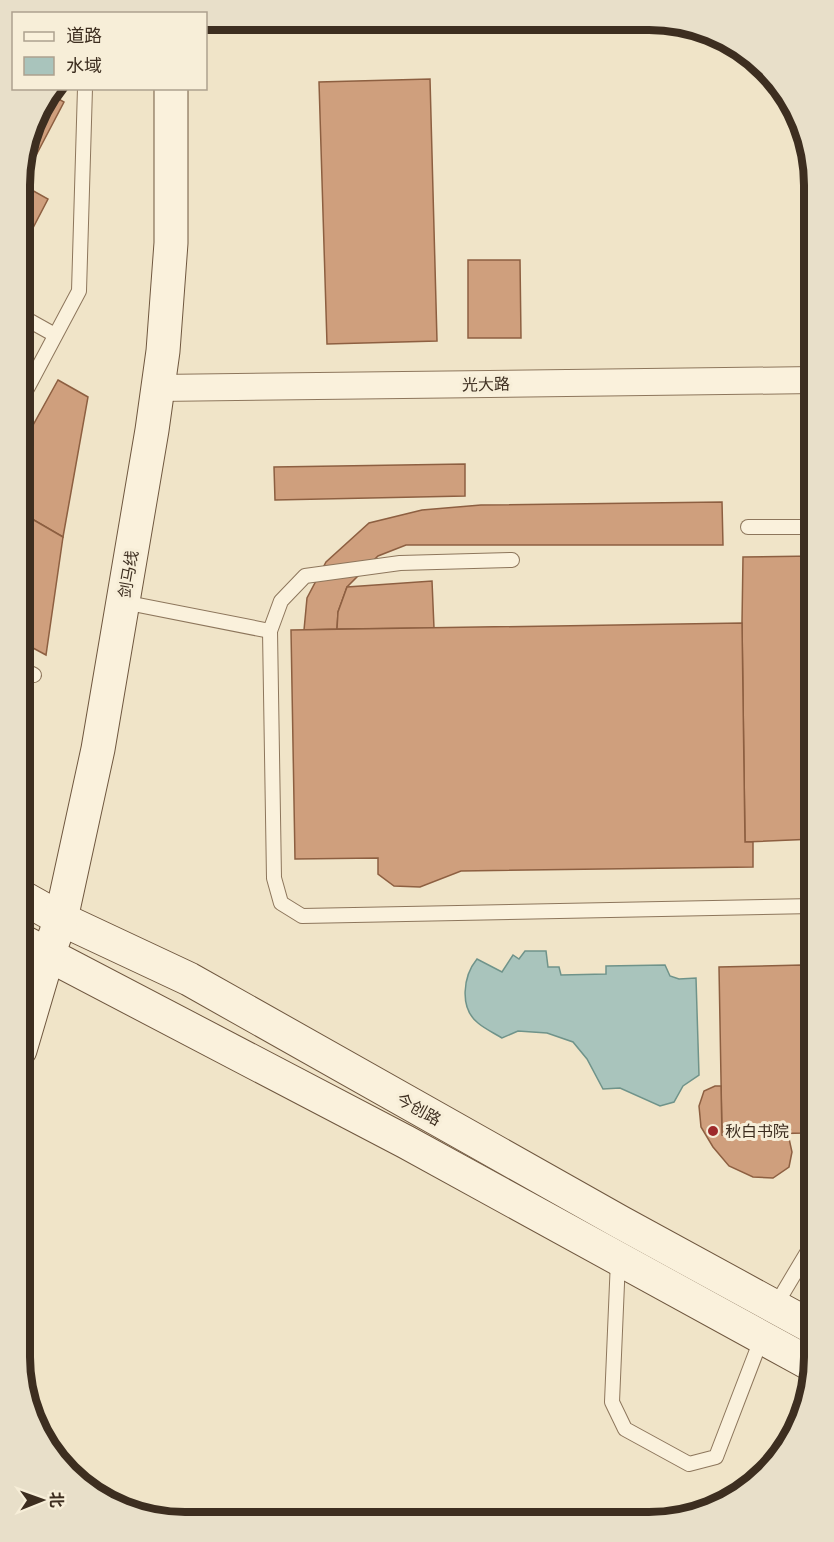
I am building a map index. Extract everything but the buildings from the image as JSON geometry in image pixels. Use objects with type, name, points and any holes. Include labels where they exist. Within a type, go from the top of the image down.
[{"type":"main road","name":"剑马线","points":[[30,976],[34,947],[61,918],[98,749],[152,430],[163,351],[171,243],[171,90]]},
{"type":"main road","name":"今创路","points":[[30,901],[189,979],[620,1222],[768,1322],[804,1356]]},
{"type":"main road","name":"今创路","points":[[34,947],[406,1142],[618,1259],[768,1322],[804,1327]]},
{"type":"street","name":"光大路","points":[[158,388],[804,380]]},
{"type":"lane","points":[[30,383],[79,291],[85,90]]},
{"type":"lane","points":[[30,321],[55,335]]},
{"type":"lane","points":[[748,527],[804,527]]},
{"type":"lane","points":[[512,560],[400,563],[305,576],[281,601],[270,631],[274,878],[281,903],[302,916],[804,906]]},
{"type":"lane","points":[[123,602],[270,631]]},
{"type":"lane","points":[[30,673],[34,675]]},
{"type":"lane","points":[[620,1222],[612,1402],[625,1429],[689,1464],[716,1457],[768,1322],[804,1258]]},
{"type":"water","points":[[525,951],[546,951],[548,967],[559,967],[561,975],[606,974],[606,966],[665,965],[670,976],[679,979],[696,978],[699,1075],[683,1086],[674,1102],[660,1106],[620,1088],[603,1089],[587,1059],[573,1042],[547,1033],[518,1031],[502,1038],[481,1025],[472,1017],[466,1001],[466,983],[472,966],[477,959],[502,972],[513,955],[519,959]]},
{"type":"place","name":"秋白书院","points":[[713,1131]]}]
